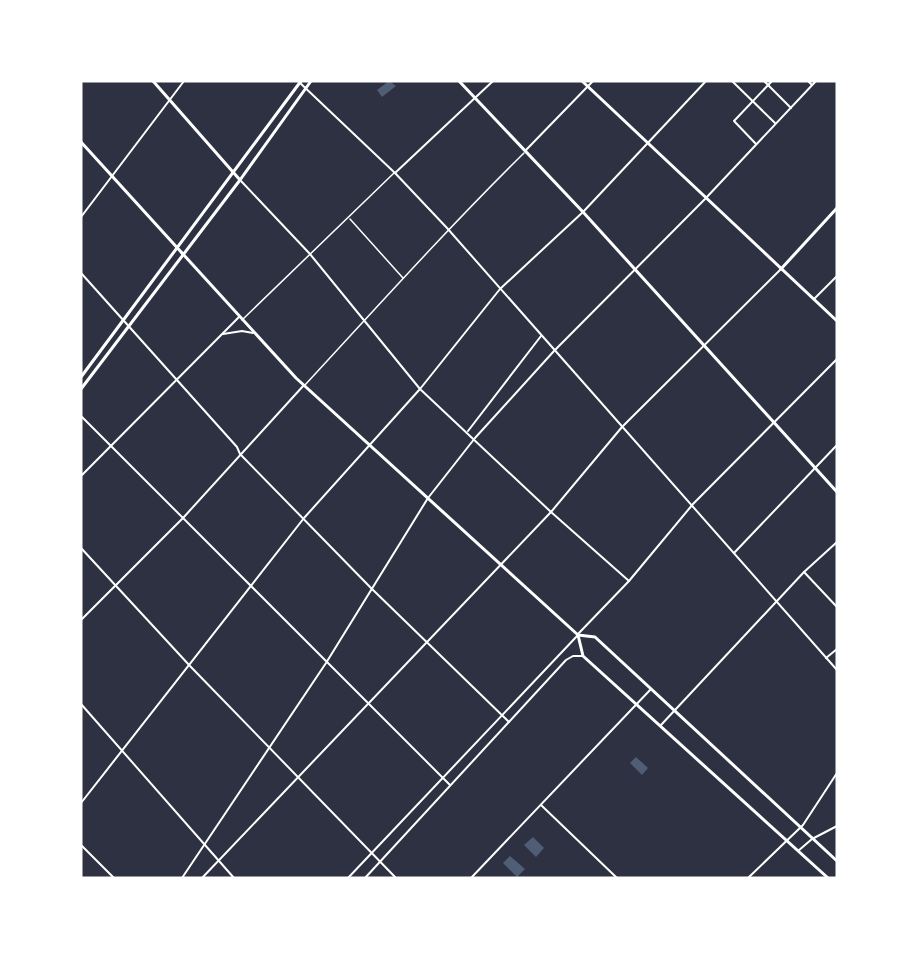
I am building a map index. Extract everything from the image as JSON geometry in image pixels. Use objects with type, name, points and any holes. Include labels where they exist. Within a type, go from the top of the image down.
[{"type":"main road","points":[[153,81],[240,180]]},
{"type":"main road","points":[[81,389],[182,253],[240,180],[311,81]]},
{"type":"main road","points":[[459,81],[582,212],[837,492]]},
{"type":"main road","points":[[582,81],[837,321]]},
{"type":"main road","points":[[81,377],[300,82]]},
{"type":"main road","points":[[81,142],[252,333],[304,385],[578,634],[595,637],[837,861]]},
{"type":"main road","points":[[781,269],[837,208]]},
{"type":"main road","points":[[578,634],[583,656],[828,878]]},
{"type":"street","points":[[81,217],[184,81]]},
{"type":"street","points":[[81,477],[110,445],[224,334],[477,99],[493,81]]},
{"type":"street","points":[[81,620],[183,518],[404,279],[447,228],[593,81]]},
{"type":"street","points":[[81,803],[304,518],[420,389],[500,289],[582,212],[706,81]]},
{"type":"street","points":[[732,81],[776,124]]},
{"type":"street","points":[[764,81],[791,108]]},
{"type":"street","points":[[756,144],[734,121],[772,81]]},
{"type":"street","points":[[808,81],[812,85]]},
{"type":"street","points":[[182,878],[326,663],[428,498],[476,438],[554,351],[705,199],[816,81]]},
{"type":"street","points":[[300,82],[395,173],[447,228],[554,351],[693,504],[837,670]]},
{"type":"street","points":[[240,180],[310,254],[420,389],[476,438],[551,512],[629,580]]},
{"type":"street","points":[[350,218],[404,279]]},
{"type":"street","points":[[202,878],[426,640],[551,512],[622,427],[781,269]]},
{"type":"street","points":[[81,273],[237,447],[240,454],[371,588],[509,722]]},
{"type":"street","points":[[814,299],[837,276]]},
{"type":"street","points":[[224,334],[242,331],[252,333]]},
{"type":"street","points":[[468,431],[541,336]]},
{"type":"street","points":[[348,878],[629,580],[693,504],[837,359]]},
{"type":"street","points":[[81,416],[451,786]]},
{"type":"street","points":[[734,553],[837,445]]},
{"type":"street","points":[[660,725],[804,572],[837,542]]},
{"type":"street","points":[[81,548],[190,666],[396,878]]},
{"type":"street","points":[[804,572],[837,607]]},
{"type":"street","points":[[826,658],[837,649]]},
{"type":"street","points":[[365,878],[566,660],[573,656],[583,656]]},
{"type":"street","points":[[471,878],[651,689]]},
{"type":"street","points":[[81,704],[234,878]]},
{"type":"street","points":[[748,878],[800,828],[837,773]]},
{"type":"street","points":[[541,805],[617,878]]},
{"type":"street","points":[[798,851],[812,839],[837,826]]},
{"type":"street","points":[[81,845],[114,878]]},
{"type":"water","points":[[389,81],[396,86],[382,97],[377,90]]},
{"type":"water","points":[[636,757],[648,768],[642,775],[630,763]]},
{"type":"water","points":[[533,837],[544,848],[536,857],[524,845]]},
{"type":"water","points":[[510,856],[525,869],[517,877],[503,863]]}]
